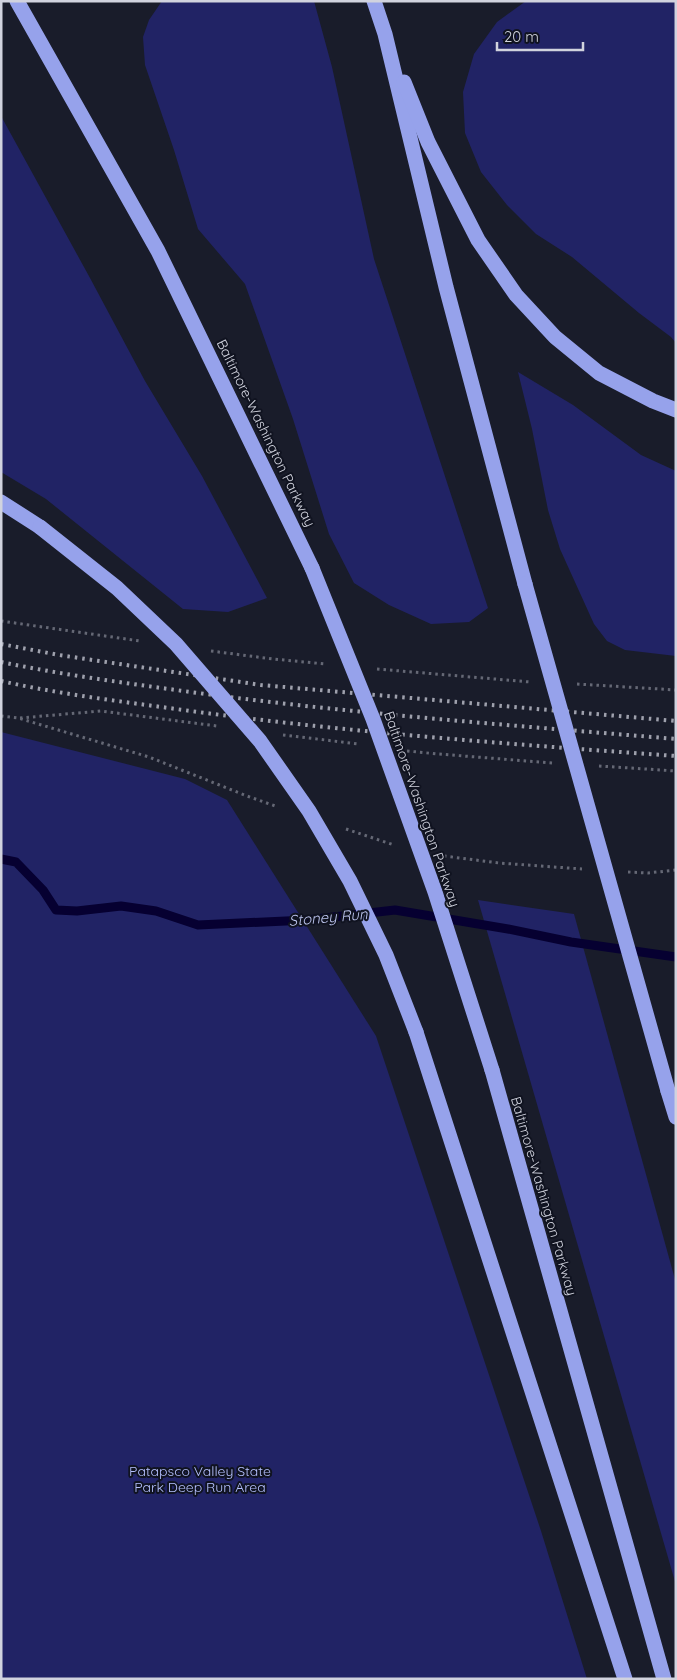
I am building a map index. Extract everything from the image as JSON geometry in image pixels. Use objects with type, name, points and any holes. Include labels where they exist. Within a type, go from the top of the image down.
[{"type":"highway","name":"Baltimore-Washington Parkway","points":[[18,1],[158,250],[312,568],[380,737],[435,892],[492,1070],[664,1679]]},
{"type":"highway","points":[[374,1],[385,34],[428,142],[478,240],[516,295],[555,337],[599,373],[653,401],[676,410]]},
{"type":"highway","points":[[385,34],[446,287],[525,584],[676,1117]]},
{"type":"highway","points":[[1,502],[40,527],[117,588],[176,644],[260,742],[309,811],[350,881],[386,955],[416,1032],[626,1679]]},
{"type":"path","points":[[18,718],[101,711],[220,726]]},
{"type":"path","points":[[280,734],[369,746]]},
{"type":"path","points":[[398,749],[558,763]]},
{"type":"path","points":[[598,766],[676,771]]},
{"type":"path","points":[[648,874],[676,870]]},
{"type":"green space","points":[[162,1],[314,1],[332,67],[374,259],[488,608],[469,622],[431,624],[389,605],[354,583],[329,534],[293,419],[245,284],[198,229],[145,65],[143,37],[149,20]]},
{"type":"green space","points":[[526,1],[676,1],[676,343],[572,257],[536,234],[507,205],[481,172],[465,133],[463,92],[474,54],[497,22]]},
{"type":"green space","points":[[1,116],[145,381],[202,476],[267,598],[228,612],[183,609],[46,499],[1,472]]},
{"type":"green space","points":[[518,372],[573,405],[641,455],[676,471],[676,656],[625,650],[607,641],[594,624],[560,549],[548,510],[532,429]]},
{"type":"green space","name":"Patapsco Valley State Park Deep Run Area","points":[[1,732],[185,779],[227,800],[376,1036],[541,1531],[587,1679],[1,1679]]},
{"type":"green space","points":[[478,900],[574,914],[676,1283],[676,1585]]},
{"type":"waterway","name":"Stoney Run","points":[[1,859],[16,862],[43,890],[56,910],[77,911],[121,906],[156,911],[198,925],[307,920],[395,910],[508,929],[571,942],[676,957]]},
{"type":"railway","points":[[1,644],[59,655],[261,685],[676,721]]},
{"type":"railway","points":[[1,662],[110,681],[238,698],[426,718],[676,739]]},
{"type":"railway","points":[[1,681],[110,700],[363,731],[676,756]]}]
